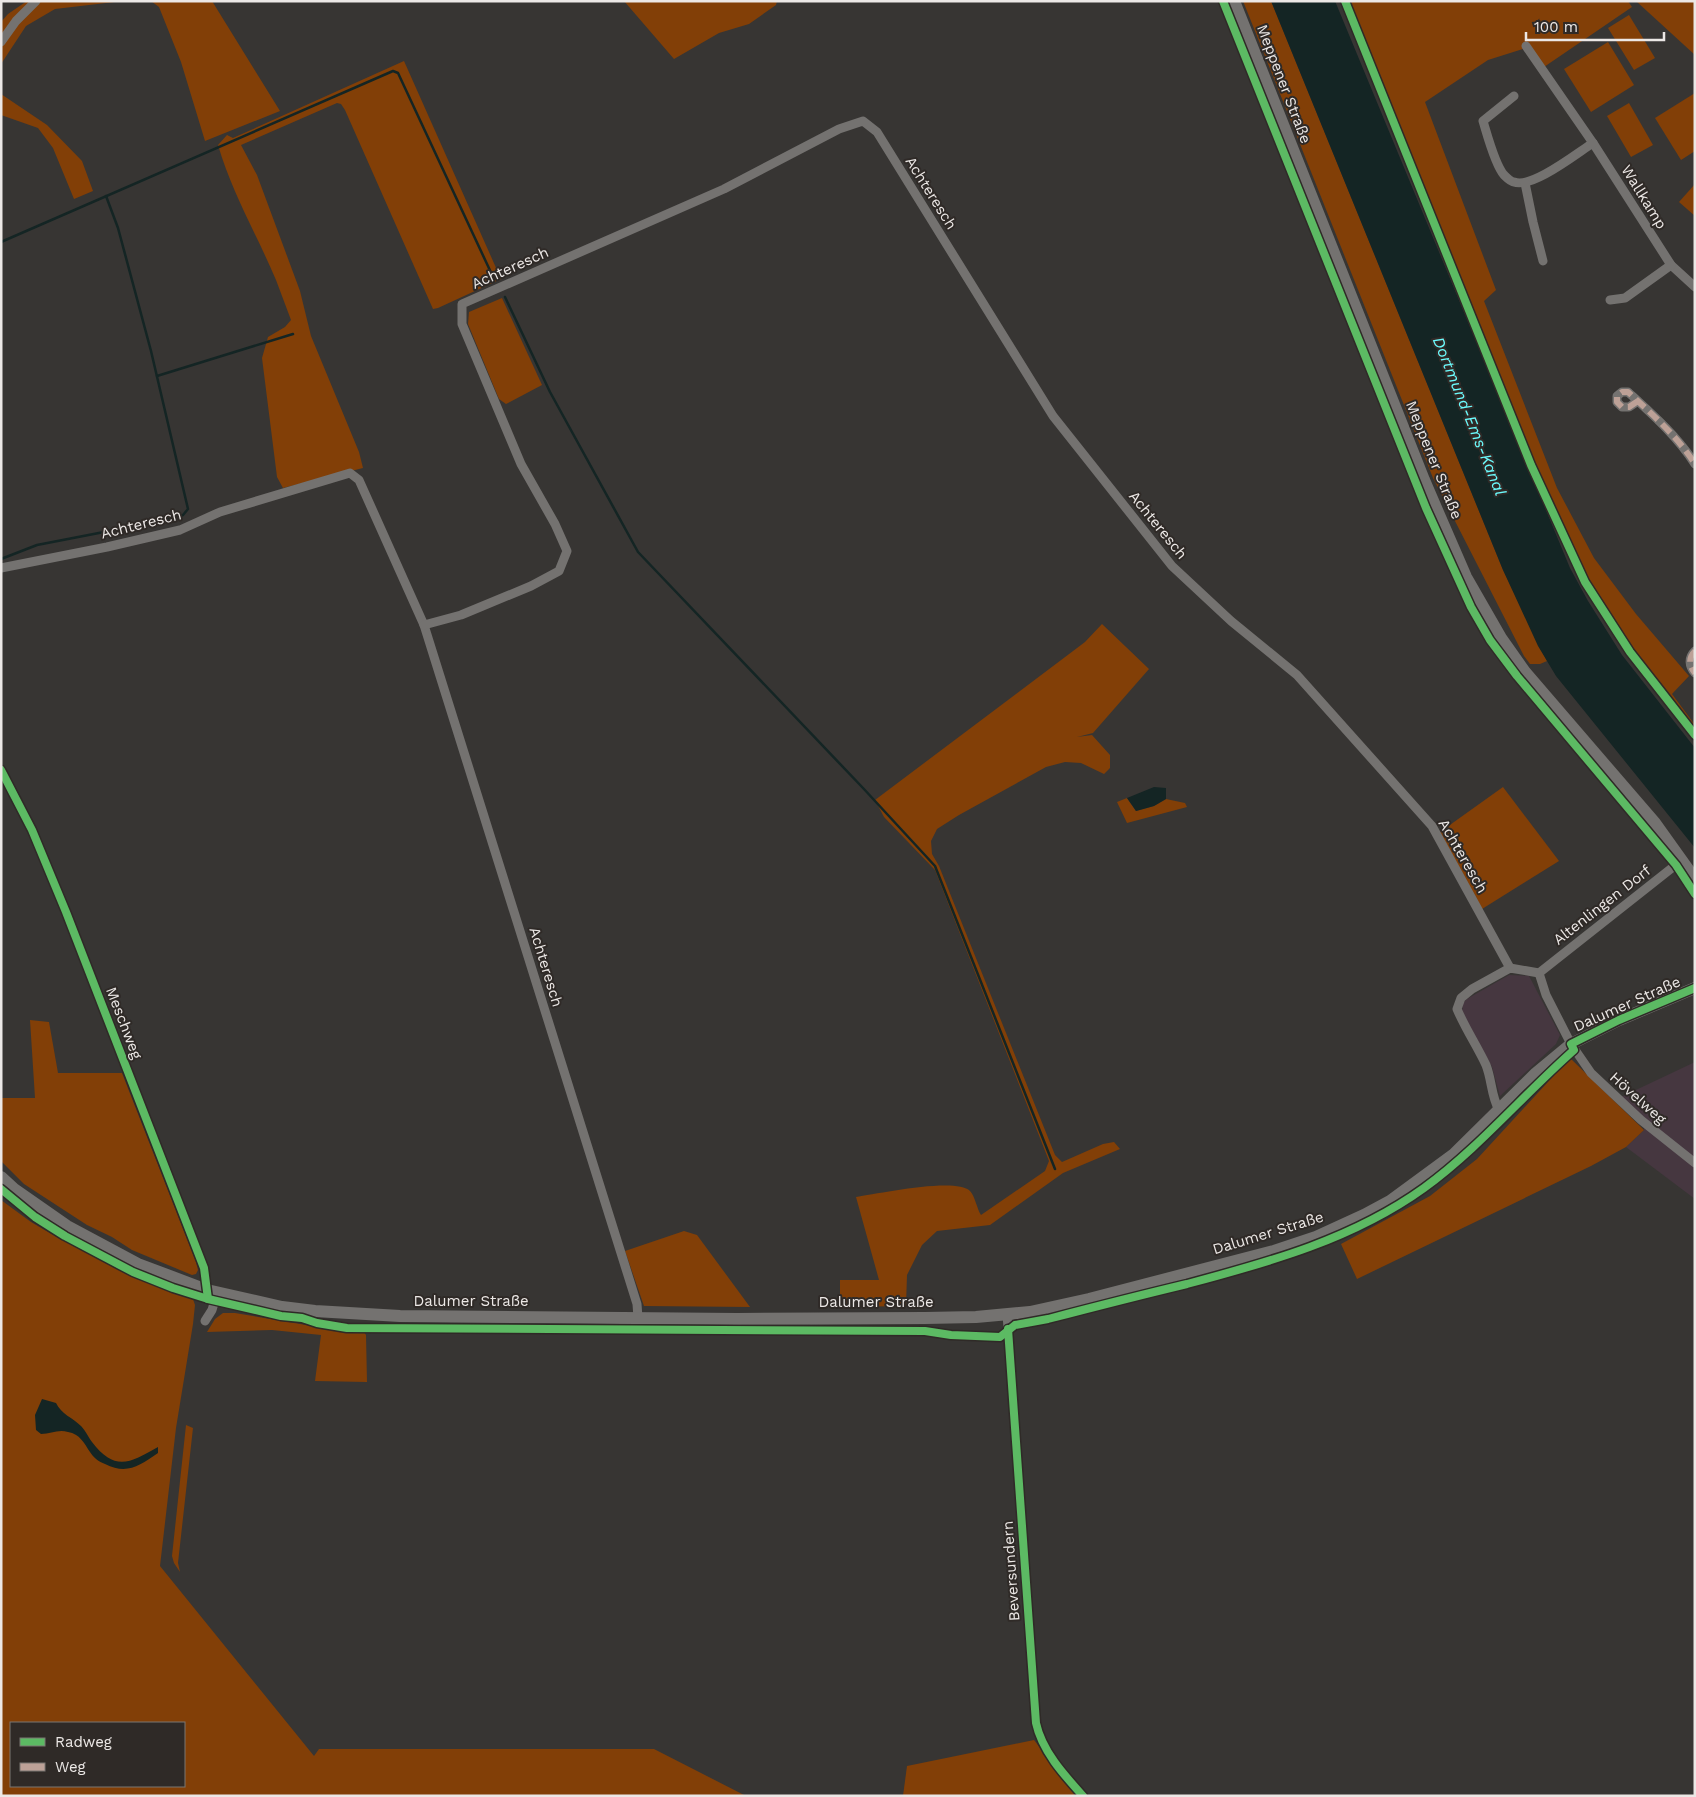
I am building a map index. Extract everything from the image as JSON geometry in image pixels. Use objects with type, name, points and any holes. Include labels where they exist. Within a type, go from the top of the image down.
[{"type":"main road","name":"Meppener Straße","points":[[1234,1],[1416,462],[1466,577],[1501,638],[1525,672],[1649,815],[1695,879]]},
{"type":"main road","name":"Dalumer Straße","points":[[1,1177],[14,1189],[67,1226],[138,1264],[212,1292],[282,1307],[348,1314],[409,1317],[915,1318],[976,1317],[1007,1314],[1053,1308],[1090,1300],[1265,1253],[1316,1237],[1364,1215],[1403,1192],[1454,1154],[1536,1073],[1571,1044],[1619,1020],[1695,988]]},
{"type":"street","points":[[1,42],[16,21],[36,1]]},
{"type":"street","name":"Wallkamp","points":[[1526,46],[1593,143],[1671,266],[1695,287]]},
{"type":"street","points":[[1514,96],[1483,121],[1490,144],[1503,174],[1513,182],[1525,183],[1539,177],[1593,143]]},
{"type":"street","name":"Achteresch","points":[[424,625],[461,615],[531,586],[560,571],[567,550],[555,524],[521,464],[462,324],[462,304],[724,188],[839,129],[863,122],[877,132],[1053,416],[1172,566],[1231,621],[1297,675],[1432,826],[1510,968]]},
{"type":"street","points":[[1525,183],[1543,261]]},
{"type":"street","points":[[1610,300],[1625,298],[1671,266]]},
{"type":"street","points":[[1638,401],[1683,446],[1695,464]]},
{"type":"street","name":"Achteresch","points":[[1,568],[180,530],[220,512],[350,473],[359,480],[424,625],[637,1304],[638,1318]]},
{"type":"street","points":[[1695,651],[1691,655],[1690,668],[1695,674]]},
{"type":"street","name":"Meschweg","points":[[1,770],[32,830],[66,912],[212,1292]]},
{"type":"street","name":"Altenlingen Dorf","points":[[1539,973],[1682,860]]},
{"type":"street","points":[[1499,1110],[1485,1064],[1456,1009],[1461,998],[1472,989],[1510,968],[1539,973],[1546,995],[1571,1044]]},
{"type":"street","name":"Hövelweg","points":[[1571,1044],[1591,1073],[1641,1120],[1695,1163]]},
{"type":"street","points":[[204,1321],[212,1310],[212,1292]]},
{"type":"street","name":"Beversundern","points":[[1007,1314],[1036,1723],[1038,1732],[1052,1758],[1083,1796]]},
{"type":"shaded area","points":[[27,1],[123,1],[55,9],[26,26],[1,64],[1,22],[8,14]]},
{"type":"shaded area","points":[[151,1],[212,1],[280,111],[205,141],[181,62],[159,7]]},
{"type":"shaded area","points":[[624,1],[777,1],[776,5],[749,24],[719,33],[674,59]]},
{"type":"shaded area","points":[[1243,1],[1271,1],[1503,570],[1547,661],[1540,664],[1530,664],[1524,656],[1433,478]]},
{"type":"shaded area","points":[[1346,1],[1628,1],[1632,7],[1544,67],[1529,47],[1488,60],[1425,102],[1496,290],[1484,301],[1557,488],[1594,558],[1636,614],[1689,676],[1672,694],[1695,725],[1695,733],[1630,650],[1586,582],[1540,480]]},
{"type":"shaded area","points":[[1636,1],[1695,1],[1695,55]]},
{"type":"shaded area","points":[[1629,15],[1655,58],[1634,70],[1608,28]]},
{"type":"shaded area","points":[[1608,42],[1634,85],[1591,112],[1564,69]]},
{"type":"shaded area","points":[[404,61],[501,279],[433,309],[341,104],[337,103],[241,145],[257,175],[300,291],[311,336],[359,452],[363,468],[283,488],[277,477],[262,358],[268,337],[285,327],[291,320],[276,280],[237,197],[218,145],[227,135],[233,138]]},
{"type":"shaded area","points":[[1695,93],[1695,151],[1681,160],[1655,118]]},
{"type":"shaded area","points":[[1,94],[47,125],[82,161],[93,191],[74,199],[53,148],[38,128],[1,115]]},
{"type":"shaded area","points":[[1629,103],[1653,145],[1631,157],[1607,116]]},
{"type":"shaded area","points":[[1695,184],[1695,216],[1679,202]]},
{"type":"shaded area","points":[[502,298],[542,385],[506,404],[499,399],[468,324],[469,312]]},
{"type":"shaded area","points":[[1102,624],[1149,669],[1093,733],[1077,737],[1092,735],[1110,755],[1110,768],[1104,774],[1081,763],[1065,762],[1046,767],[937,829],[931,841],[932,854],[939,866],[1055,1155],[1062,1162],[1103,1144],[1114,1142],[1120,1149],[1063,1173],[990,1225],[937,1231],[922,1245],[907,1275],[906,1306],[840,1307],[840,1280],[879,1280],[856,1197],[933,1186],[962,1187],[972,1193],[981,1215],[1045,1171],[1049,1161],[935,870],[884,817],[875,800],[1085,642]]},
{"type":"shaded area","points":[[1503,787],[1559,861],[1482,909],[1440,832]]},
{"type":"shaded area","points":[[1127,798],[1136,811],[1154,806],[1166,799],[1185,803],[1187,807],[1127,823],[1117,802]]},
{"type":"shaded area","points":[[1509,975],[1529,976],[1560,1035],[1556,1044],[1500,1096],[1492,1067],[1462,1012],[1463,1003],[1467,999]]},
{"type":"shaded area","points":[[30,1020],[49,1022],[58,1073],[122,1073],[196,1262],[198,1270],[196,1274],[192,1275],[132,1250],[112,1237],[87,1225],[24,1184],[1,1161],[1,1098],[35,1098]]},
{"type":"shaded area","points":[[1570,1058],[1644,1130],[1626,1147],[1591,1166],[1357,1279],[1341,1244],[1430,1196],[1477,1159]]},
{"type":"shaded area","points":[[1695,1062],[1695,1199],[1626,1147],[1644,1130],[1644,1117],[1621,1097]]},
{"type":"shaded area","points":[[1,1200],[31,1222],[60,1239],[99,1256],[137,1278],[188,1295],[193,1299],[195,1305],[193,1324],[176,1428],[160,1566],[314,1756],[319,1749],[654,1749],[746,1796],[1,1796]]},
{"type":"shaded area","points":[[684,1231],[697,1235],[750,1307],[644,1306],[625,1251]]},
{"type":"shaded area","points":[[223,1313],[235,1313],[324,1328],[364,1332],[366,1335],[367,1382],[315,1381],[321,1335],[272,1330],[207,1332],[215,1319]]},
{"type":"shaded area","points":[[186,1425],[193,1428],[178,1563],[180,1572],[172,1556]]},
{"type":"shaded area","points":[[1034,1740],[1078,1796],[903,1796],[907,1766]]},
{"type":"water","name":"Dortmund-Ems-Kanal","points":[[1271,1],[1335,1],[1570,568],[1622,655],[1695,748],[1695,848],[1556,676],[1538,646],[1503,570]]},
{"type":"water","points":[[1154,787],[1166,788],[1166,799],[1154,806],[1136,811],[1127,798]]},
{"type":"water","points":[[42,1399],[56,1403],[64,1413],[81,1426],[92,1442],[108,1458],[123,1462],[139,1457],[158,1447],[158,1453],[133,1468],[126,1469],[113,1467],[98,1461],[81,1439],[72,1433],[61,1431],[41,1434],[36,1430],[35,1415]]},
{"type":"waterway","points":[[1,242],[393,71],[398,73],[494,279]]},
{"type":"waterway","points":[[1,559],[37,545],[171,519],[183,515],[188,509],[151,351],[118,228],[106,196]]},
{"type":"waterway","points":[[505,297],[550,392],[638,552],[935,866],[1055,1169]]},
{"type":"waterway","points":[[157,376],[293,334]]},
{"type":"marked path","points":[[1638,401],[1629,407],[1622,407],[1617,402],[1617,396],[1622,392],[1628,392],[1637,400],[1655,417],[1672,435],[1695,464]]},
{"type":"marked path","points":[[1695,651],[1691,656],[1690,662],[1691,668],[1695,673]]},
{"type":"cycle path","points":[[1223,1],[1426,508],[1471,607],[1490,640],[1517,676],[1676,865],[1695,894]]},
{"type":"cycle path","points":[[1345,1],[1531,465],[1585,582],[1630,652],[1695,735]]},
{"type":"cycle path","points":[[1,770],[32,830],[66,912],[204,1268],[208,1299]]},
{"type":"cycle path","points":[[1,1189],[35,1217],[65,1236],[133,1272],[173,1288],[208,1299],[281,1316],[302,1318],[317,1323],[347,1328],[925,1331],[951,1335],[1000,1337],[1015,1325],[1048,1319],[1249,1267],[1310,1247],[1369,1221],[1397,1206],[1424,1188],[1463,1156],[1574,1050],[1571,1044],[1619,1020],[1695,988]]},
{"type":"cycle path","points":[[1008,1329],[1036,1723],[1048,1753],[1083,1796]]}]
